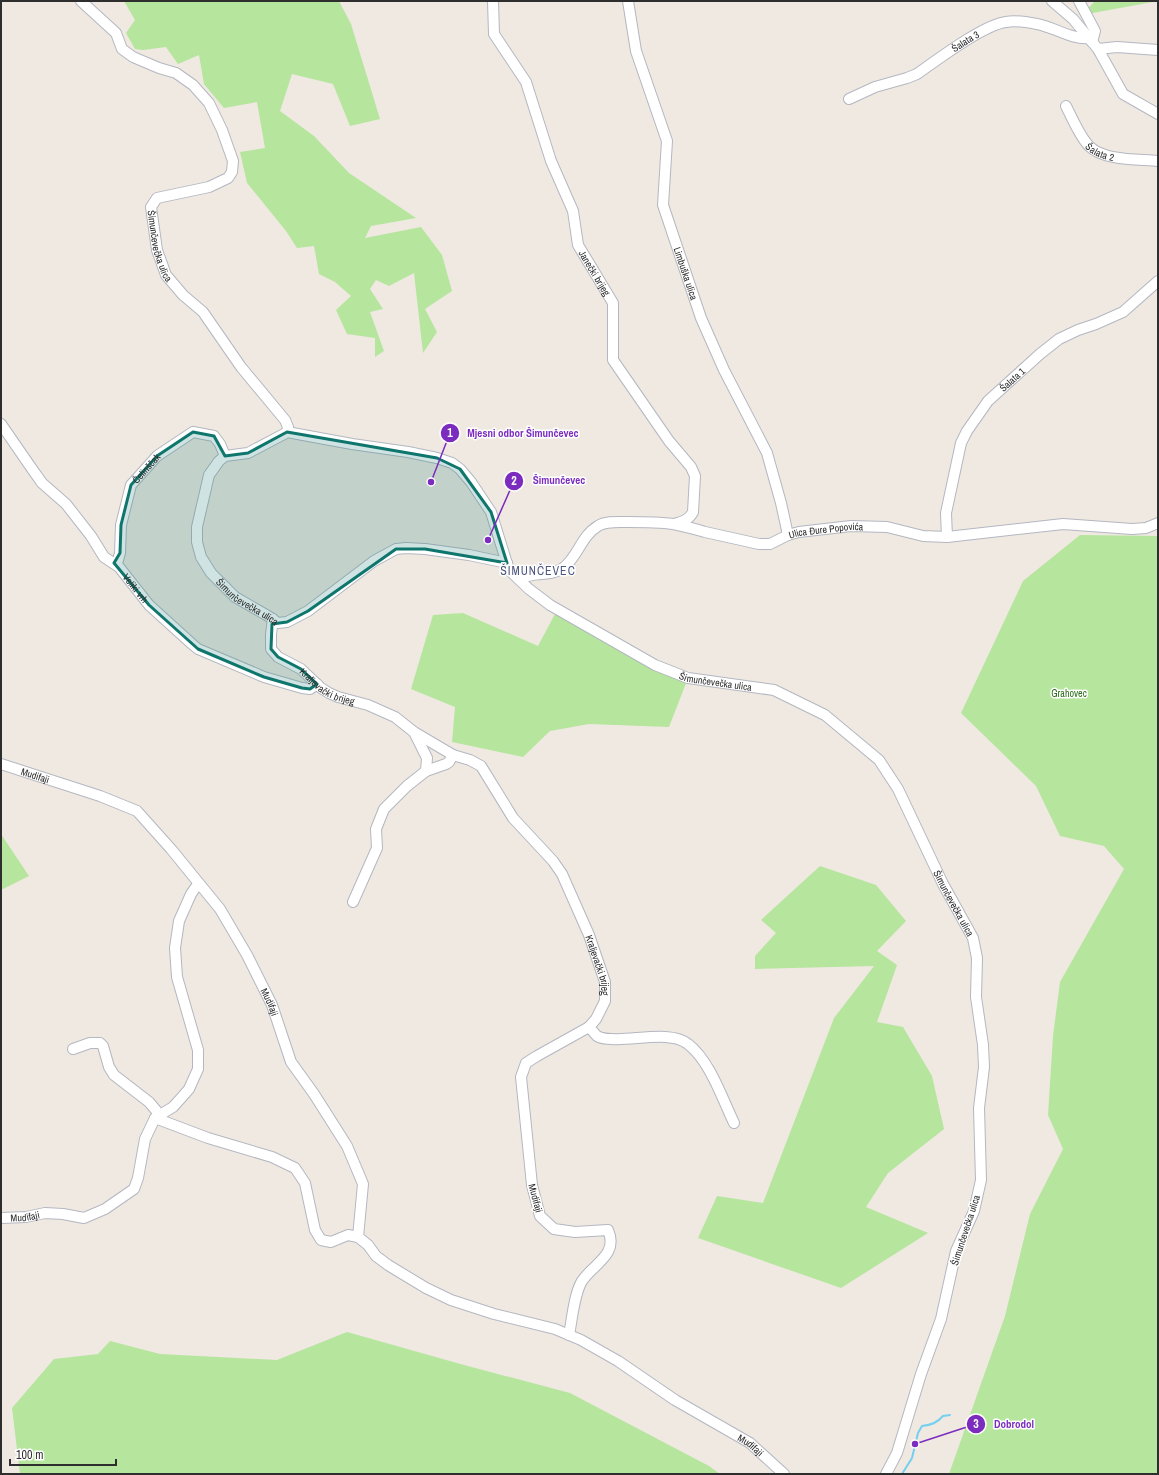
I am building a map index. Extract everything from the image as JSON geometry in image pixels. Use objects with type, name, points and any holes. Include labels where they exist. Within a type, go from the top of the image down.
[{"type":"street","name":"Šimunčevečka ulica","points":[[81,1],[116,33],[122,49],[133,57],[159,68],[176,73],[193,85],[210,103],[222,130],[233,161],[232,172],[228,178],[209,187],[157,198],[152,207],[157,250],[166,275],[183,295],[203,312],[241,367],[285,420],[288,427],[287,432],[352,444],[408,452],[437,458],[452,463],[460,469],[471,482],[491,512],[510,570],[550,605],[655,665],[688,678],[774,690],[825,715],[879,760],[898,789],[943,884],[973,938],[977,958],[976,997],[983,1045],[984,1067],[979,1108],[981,1180],[974,1211],[956,1251],[941,1319],[921,1374],[898,1452],[886,1474]]},
{"type":"street","name":"Janečki brijeg","points":[[493,1],[494,34],[526,82],[551,161],[573,211],[578,244],[613,303],[613,360],[695,476],[694,512]]},
{"type":"street","name":"Limbuška ulica","points":[[628,1],[636,51],[667,141],[663,206],[701,318],[724,370],[767,453],[788,535]]},
{"type":"street","points":[[1052,1],[1073,19],[1093,43],[1123,94],[1158,114]]},
{"type":"street","points":[[1079,1],[1095,31],[1093,43]]},
{"type":"street","name":"Šalata 3","points":[[849,99],[875,87],[917,74],[974,36],[992,26],[1006,22],[1023,21],[1038,24],[1093,43],[1117,47],[1158,50]]},
{"type":"street","name":"Šalata 2","points":[[1066,106],[1086,142],[1094,150],[1103,155],[1115,157],[1158,160]]},
{"type":"street","name":"Šalata 1","points":[[947,537],[946,513],[961,443],[967,431],[988,401],[1059,339],[1123,312],[1158,281]]},
{"type":"street","name":"Veliki vrh","points":[[1,424],[18,451],[42,483],[66,504],[91,536],[104,557],[119,567],[149,605],[198,649],[264,677],[302,688],[310,689],[317,684]]},
{"type":"street","name":"Čelinščak","points":[[114,563],[118,560],[120,553],[122,525],[131,485],[157,456],[193,432],[214,436],[220,444],[225,456]]},
{"type":"street","points":[[225,456],[248,453],[287,432]]},
{"type":"street","name":"Šimunčevečka ulica","points":[[225,456],[219,461],[209,475],[197,527],[197,542],[201,557],[211,573],[235,597],[278,623],[287,622],[308,611],[374,561],[396,549],[425,549],[469,555],[507,563]]},
{"type":"street","points":[[674,524],[684,521],[694,512],[701,526],[706,532]]},
{"type":"street","name":"Ulica Đure Popovića","points":[[520,580],[529,576],[557,572],[564,568],[587,534],[599,526],[613,522],[674,524],[759,544],[770,544],[788,535],[799,532],[851,526],[886,527],[923,536],[947,537],[1064,524],[1146,528],[1158,523]]},
{"type":"street","name":"Kraljevački brijeg","points":[[273,619],[270,634],[270,649],[278,658],[301,669],[322,688],[338,697],[368,705],[395,716],[414,732],[452,755],[470,760],[481,766],[513,818],[553,861],[562,874],[589,935],[605,982],[605,1001],[596,1018],[589,1027]]},
{"type":"street","name":"Kraljevački brijeg","points":[[414,732],[427,758],[426,771]]},
{"type":"street","points":[[353,902],[377,848],[376,829],[384,810],[407,786],[426,771],[449,762],[452,755]]},
{"type":"street","name":"Mudifaji","points":[[1,764],[100,796],[137,811],[171,849],[198,884],[220,909],[247,954],[272,1005],[291,1062],[314,1094],[347,1146],[363,1184],[358,1236],[368,1245],[376,1256],[388,1265],[432,1291],[451,1300],[494,1314],[555,1329],[618,1361],[675,1400],[750,1443],[784,1474]]},
{"type":"street","name":"Mudifaji","points":[[1,1218],[26,1217],[45,1213],[63,1214],[84,1218],[105,1209],[134,1189],[138,1178],[145,1139],[157,1117],[173,1106],[189,1089],[198,1069],[198,1050],[177,977],[175,948],[179,921],[191,894],[198,884]]},
{"type":"street","points":[[589,1027],[602,1038],[633,1039],[663,1037],[678,1038],[687,1043],[697,1052],[706,1066],[734,1123]]},
{"type":"street","name":"Mudifaji","points":[[569,1335],[582,1281],[604,1259],[610,1247],[610,1236],[608,1230],[575,1232],[554,1229],[540,1216],[532,1185],[520,1077],[526,1063],[589,1027]]},
{"type":"street","points":[[73,1049],[90,1043],[100,1043],[103,1046],[109,1067],[114,1075],[149,1102],[157,1117],[208,1138],[272,1157],[295,1168],[305,1183],[315,1230],[321,1240],[331,1242],[348,1235],[358,1236]]},
{"type":"highlighted area","points":[[193,432],[214,436],[225,456],[248,453],[287,432],[437,458],[460,469],[491,512],[507,563],[425,549],[396,549],[308,611],[287,622],[272,624],[271,649],[278,657],[301,669],[317,684],[310,689],[264,677],[198,649],[149,605],[114,563],[120,553],[121,525],[131,485],[157,456]]},
{"type":"green space","points":[[124,1],[339,1],[351,24],[380,119],[350,126],[333,84],[292,74],[280,111],[314,136],[349,173],[416,218],[371,226],[365,238],[421,227],[442,255],[452,291],[425,309],[437,332],[423,353],[414,273],[389,286],[376,280],[370,289],[383,309],[370,312],[384,351],[375,357],[375,338],[347,334],[336,310],[351,296],[335,282],[319,274],[314,246],[297,248],[286,231],[247,183],[240,152],[265,148],[257,102],[224,108],[204,84],[199,55],[178,64],[166,47],[143,50],[135,49],[126,33],[135,20]]},
{"type":"green space","points":[[1095,1],[1158,1],[1082,15]]},
{"type":"green space","name":"Grahovec","points":[[1080,535],[1158,536],[1158,1474],[949,1474],[1005,1316],[1030,1214],[1063,1149],[1048,1115],[1053,1036],[1060,982],[1124,869],[1104,846],[1060,836],[1036,786],[961,713],[1023,581]]},
{"type":"green space","points":[[463,613],[538,646],[555,614],[688,678],[669,727],[589,724],[550,731],[523,757],[452,742],[455,707],[411,689],[433,615]]},
{"type":"green space","points":[[1,834],[29,876],[3,889],[1,889]]},
{"type":"green space","points":[[820,866],[876,885],[906,921],[877,951],[897,965],[877,1022],[903,1027],[932,1076],[944,1129],[888,1173],[866,1207],[928,1233],[841,1288],[698,1238],[717,1196],[763,1203],[834,1018],[874,966],[755,969],[755,956],[776,933],[761,920]]},
{"type":"green space","points":[[347,1332],[570,1393],[709,1466],[720,1474],[20,1474],[12,1408],[54,1359],[98,1354],[110,1341],[160,1354],[277,1360]]},
{"type":"waterway","points":[[902,1474],[912,1458],[918,1433],[922,1426],[934,1423],[943,1416],[950,1415]]},
{"type":"place","name":"Mjesni odbor Šimunčevec","points":[[431,482]]},
{"type":"place","name":"Šimunčevec","points":[[488,540]]},
{"type":"place","name":"Dobrodol","points":[[915,1444]]},
{"type":"district","name":"ŠIMUNČEVEC","points":[[538,571]]}]
